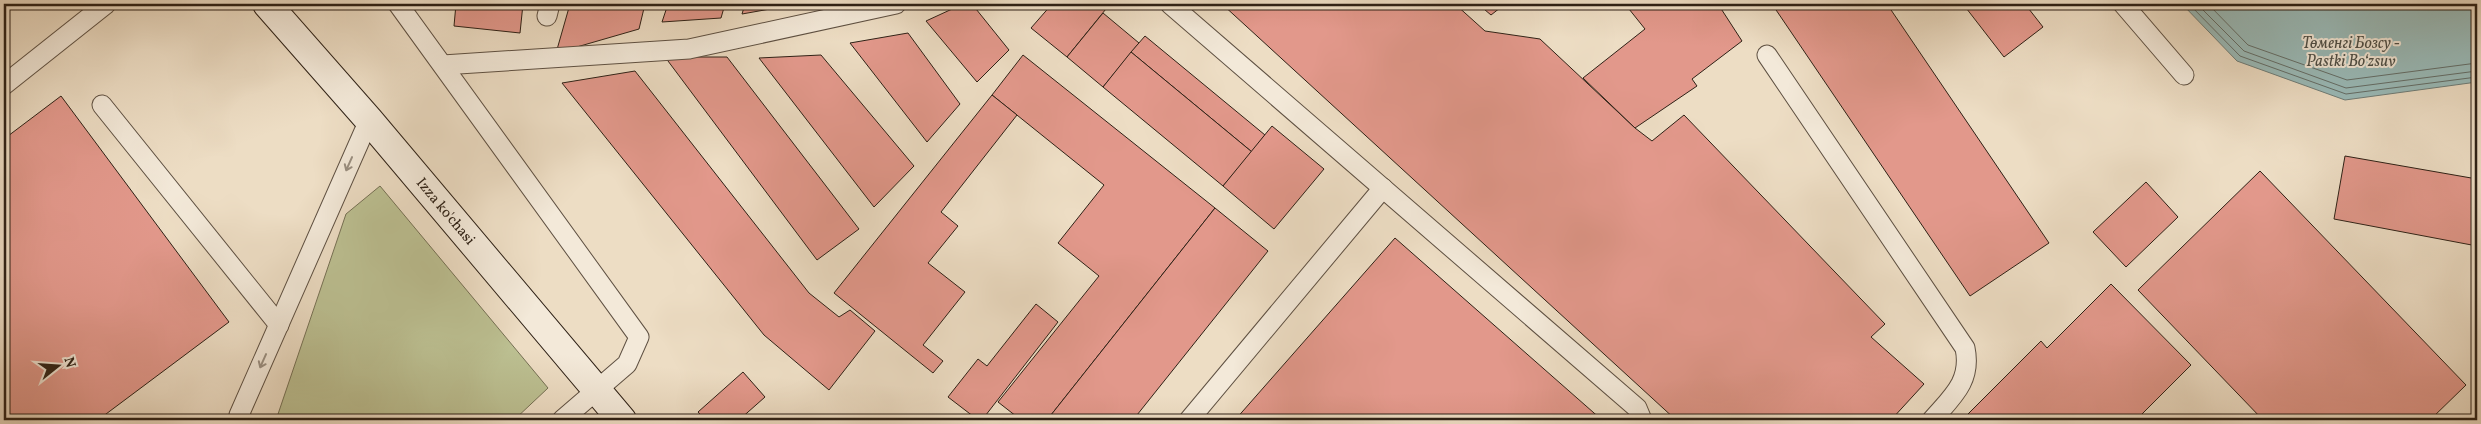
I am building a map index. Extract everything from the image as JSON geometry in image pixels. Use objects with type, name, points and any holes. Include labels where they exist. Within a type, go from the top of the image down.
[{"type":"main road","name":"Izza ko'chasi","points":[[267,4],[369,120],[622,420]]},
{"type":"lane","points":[[4,85],[106,4]]},
{"type":"lane","points":[[398,4],[639,337],[627,364],[562,420]]},
{"type":"lane","points":[[442,65],[689,49],[896,4]]},
{"type":"lane","points":[[1170,4],[1638,408],[1642,420]]},
{"type":"lane","points":[[2124,4],[2184,75]]},
{"type":"lane","points":[[1767,55],[1965,348],[1968,362],[1966,375],[1958,389],[1932,420]]},
{"type":"lane","points":[[102,105],[279,325]]},
{"type":"lane","points":[[238,418],[369,120]]},
{"type":"lane","points":[[1189,420],[1383,188]]},
{"type":"green space","points":[[380,186],[548,388],[514,420],[276,420],[346,214]]},
{"type":"water","name":"Төменгі Бозсу - Pastki Boʻzsuv","points":[[2182,4],[2477,4],[2477,82],[2345,100],[2237,61]]},
{"type":"building","points":[[456,4],[523,4],[520,33],[454,26]]},
{"type":"building","points":[[570,4],[645,4],[639,29],[556,53]]},
{"type":"building","points":[[668,4],[725,4],[721,18],[662,22]]},
{"type":"building","points":[[745,4],[798,4],[742,14]]},
{"type":"building","points":[[963,4],[972,4],[1009,50],[977,82],[926,21]]},
{"type":"building","points":[[1052,4],[1110,4],[1067,57],[1031,28]]},
{"type":"building","points":[[1222,4],[1455,4],[1485,31],[1540,39],[1635,128],[1652,141],[1684,115],[1885,324],[1871,337],[1924,384],[1891,420],[1676,420]]},
{"type":"building","points":[[1478,4],[1505,4],[1491,15]]},
{"type":"building","points":[[1625,4],[1718,4],[1742,41],[1692,79],[1697,86],[1635,128],[1583,78],[1645,29]]},
{"type":"building","points":[[1772,4],[1887,4],[2049,243],[1970,296]]},
{"type":"building","points":[[1963,4],[2025,4],[2043,27],[2004,57]]},
{"type":"building","points":[[1103,13],[1139,43],[1103,87],[1067,57]]},
{"type":"building","points":[[908,33],[960,104],[927,142],[850,43]]},
{"type":"building","points":[[1145,36],[1265,135],[1252,152],[1131,52]]},
{"type":"building","points":[[1131,52],[1252,152],[1223,186],[1103,87]]},
{"type":"building","points":[[821,55],[914,166],[874,207],[759,58]]},
{"type":"building","points":[[1023,55],[1215,208],[1047,420],[1021,420],[998,402],[1099,276],[1058,243],[1104,185],[992,95]]},
{"type":"building","points":[[4,56],[10,64],[4,69]]},
{"type":"building","points":[[665,57],[727,57],[859,229],[817,260]]},
{"type":"building","points":[[635,71],[809,293],[839,317],[850,310],[875,331],[829,390],[764,335],[562,83]]},
{"type":"building","points":[[992,95],[1017,115],[941,212],[958,226],[928,263],[965,292],[923,345],[943,361],[933,373],[834,293]]},
{"type":"building","points":[[61,96],[229,322],[98,420],[4,420],[4,139]]},
{"type":"building","points":[[1272,126],[1324,169],[1274,229],[1223,186]]},
{"type":"building","points":[[2345,156],[2477,179],[2477,246],[2334,219]]},
{"type":"building","points":[[2260,171],[2466,385],[2430,420],[2263,420],[2138,290]]},
{"type":"building","points":[[2146,182],[2178,217],[2126,267],[2093,232]]},
{"type":"building","points":[[1215,208],[1268,251],[1133,420],[1047,420]]},
{"type":"building","points":[[1395,238],[1602,420],[1235,420]]},
{"type":"building","points":[[2111,284],[2191,365],[2136,420],[1962,420],[2041,341],[2047,348]]},
{"type":"building","points":[[1036,304],[1058,322],[982,420],[978,420],[948,397],[978,359],[987,366]]},
{"type":"building","points":[[743,372],[765,397],[739,420],[705,420],[698,412]]}]
